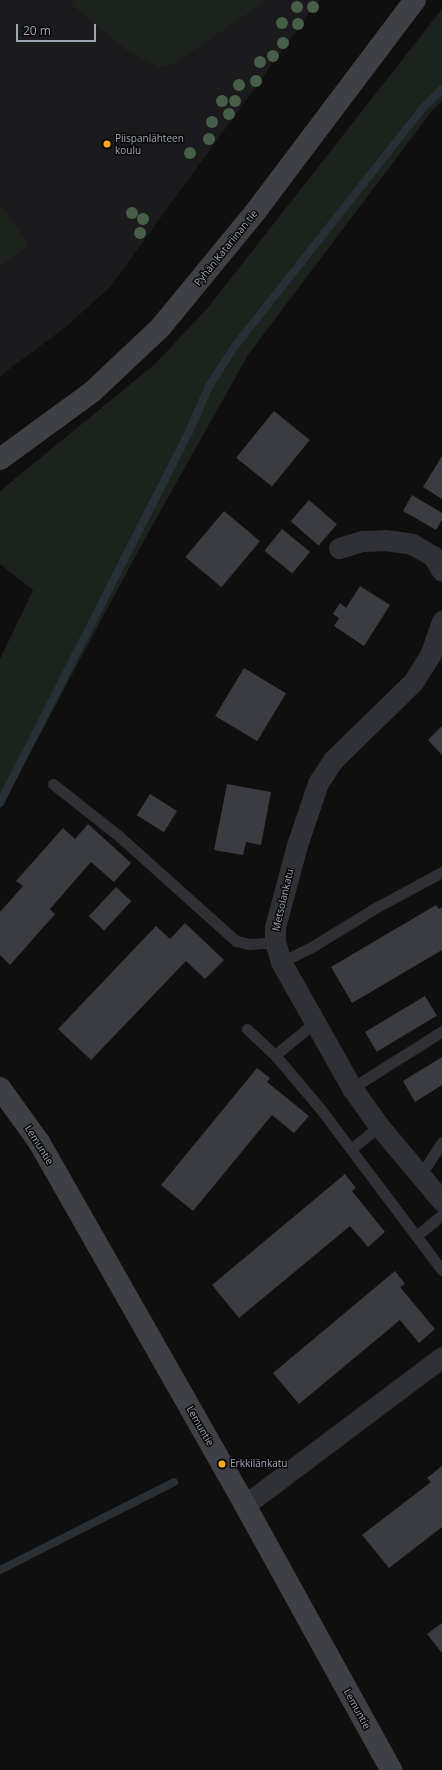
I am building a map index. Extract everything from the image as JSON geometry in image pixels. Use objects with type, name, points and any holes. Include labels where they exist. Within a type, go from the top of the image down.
[{"type":"street","name":"Pyhän Katariinan tie","points":[[0,459],[92,392],[160,328],[256,211],[415,0]]},
{"type":"street","points":[[339,548],[362,541],[385,540],[412,544],[433,556],[442,571]]},
{"type":"street","name":"Metsolankatu","points":[[442,621],[430,655],[413,682],[333,760],[318,783],[297,845],[275,926],[275,942],[281,962],[352,1088],[379,1126],[442,1201]]},
{"type":"street","name":"Lemuntie","points":[[0,1088],[38,1142],[245,1505],[390,1770]]},
{"type":"street","points":[[245,1505],[442,1357]]},
{"type":"lane","points":[[53,784],[120,837],[236,941],[249,944],[275,942]]},
{"type":"lane","points":[[281,962],[310,948],[377,906],[442,872]]},
{"type":"lane","points":[[275,1055],[314,1023]]},
{"type":"lane","points":[[247,1029],[275,1055],[351,1149],[442,1270]]},
{"type":"lane","points":[[352,1088],[442,1031]]},
{"type":"lane","points":[[351,1149],[379,1126]]},
{"type":"lane","points":[[420,1176],[442,1142]]},
{"type":"lane","points":[[416,1236],[442,1215]]},
{"type":"shaded area","name":"Piispanlähteen koulu","points":[[0,0],[319,0],[110,287],[67,326],[0,376]]},
{"type":"shaded area","points":[[73,0],[268,0],[173,64],[160,68],[126,50],[71,4]]},
{"type":"shaded area","points":[[442,9],[442,101],[431,112],[248,355],[142,544],[0,809],[0,659],[33,590],[0,564],[0,491],[155,364],[206,310]]},
{"type":"shaded area","points":[[0,204],[29,245],[0,266]]},
{"type":"building","points":[[274,411],[310,440],[272,487],[236,458]]},
{"type":"building","points":[[442,456],[442,499],[423,487]]},
{"type":"building","points":[[412,495],[442,513],[442,520],[436,530],[403,511]]},
{"type":"building","points":[[309,500],[337,524],[319,545],[291,521]]},
{"type":"building","points":[[224,511],[260,541],[221,587],[185,557]]},
{"type":"building","points":[[282,529],[310,552],[292,573],[264,551]]},
{"type":"building","points":[[360,586],[390,605],[364,646],[334,626],[339,618],[333,614],[340,603],[346,608]]},
{"type":"building","points":[[244,668],[286,693],[257,741],[215,716]]},
{"type":"building","points":[[442,726],[442,755],[428,740]]},
{"type":"building","points":[[227,784],[271,792],[261,845],[246,842],[243,855],[214,850]]},
{"type":"building","points":[[150,794],[177,811],[164,832],[137,815]]},
{"type":"building","points":[[88,824],[131,863],[114,882],[91,862],[50,909],[55,914],[10,965],[0,955],[0,912],[23,886],[16,881],[63,828],[75,839]]},
{"type":"building","points":[[116,887],[131,901],[104,931],[89,916]]},
{"type":"building","points":[[436,905],[439,909],[442,907],[442,950],[352,1003],[331,967]]},
{"type":"building","points":[[185,923],[224,960],[205,979],[186,961],[91,1060],[58,1029],[156,926],[170,939]]},
{"type":"building","points":[[425,996],[437,1016],[377,1052],[365,1032]]},
{"type":"building","points":[[442,1057],[442,1085],[415,1102],[403,1081]]},
{"type":"building","points":[[257,1068],[270,1078],[267,1082],[309,1116],[294,1133],[272,1115],[193,1211],[161,1185]]},
{"type":"building","points":[[345,1174],[356,1188],[352,1191],[385,1232],[368,1247],[350,1226],[239,1318],[212,1285]]},
{"type":"building","points":[[395,1271],[405,1284],[400,1287],[435,1329],[419,1343],[400,1320],[299,1404],[273,1373]]},
{"type":"building","points":[[442,1466],[442,1527],[389,1568],[362,1535],[431,1482],[427,1478]]},
{"type":"building","points":[[442,1623],[442,1653],[427,1634]]},
{"type":"waterway","points":[[0,803],[189,432],[209,386],[235,346],[424,107],[442,89]]},
{"type":"waterway","points":[[0,1570],[174,1482]]},
{"type":"place","name":"Piispanlähteen koulu","points":[[107,144]]},
{"type":"place","name":"Erkkilänkatu","points":[[222,1464]]}]
